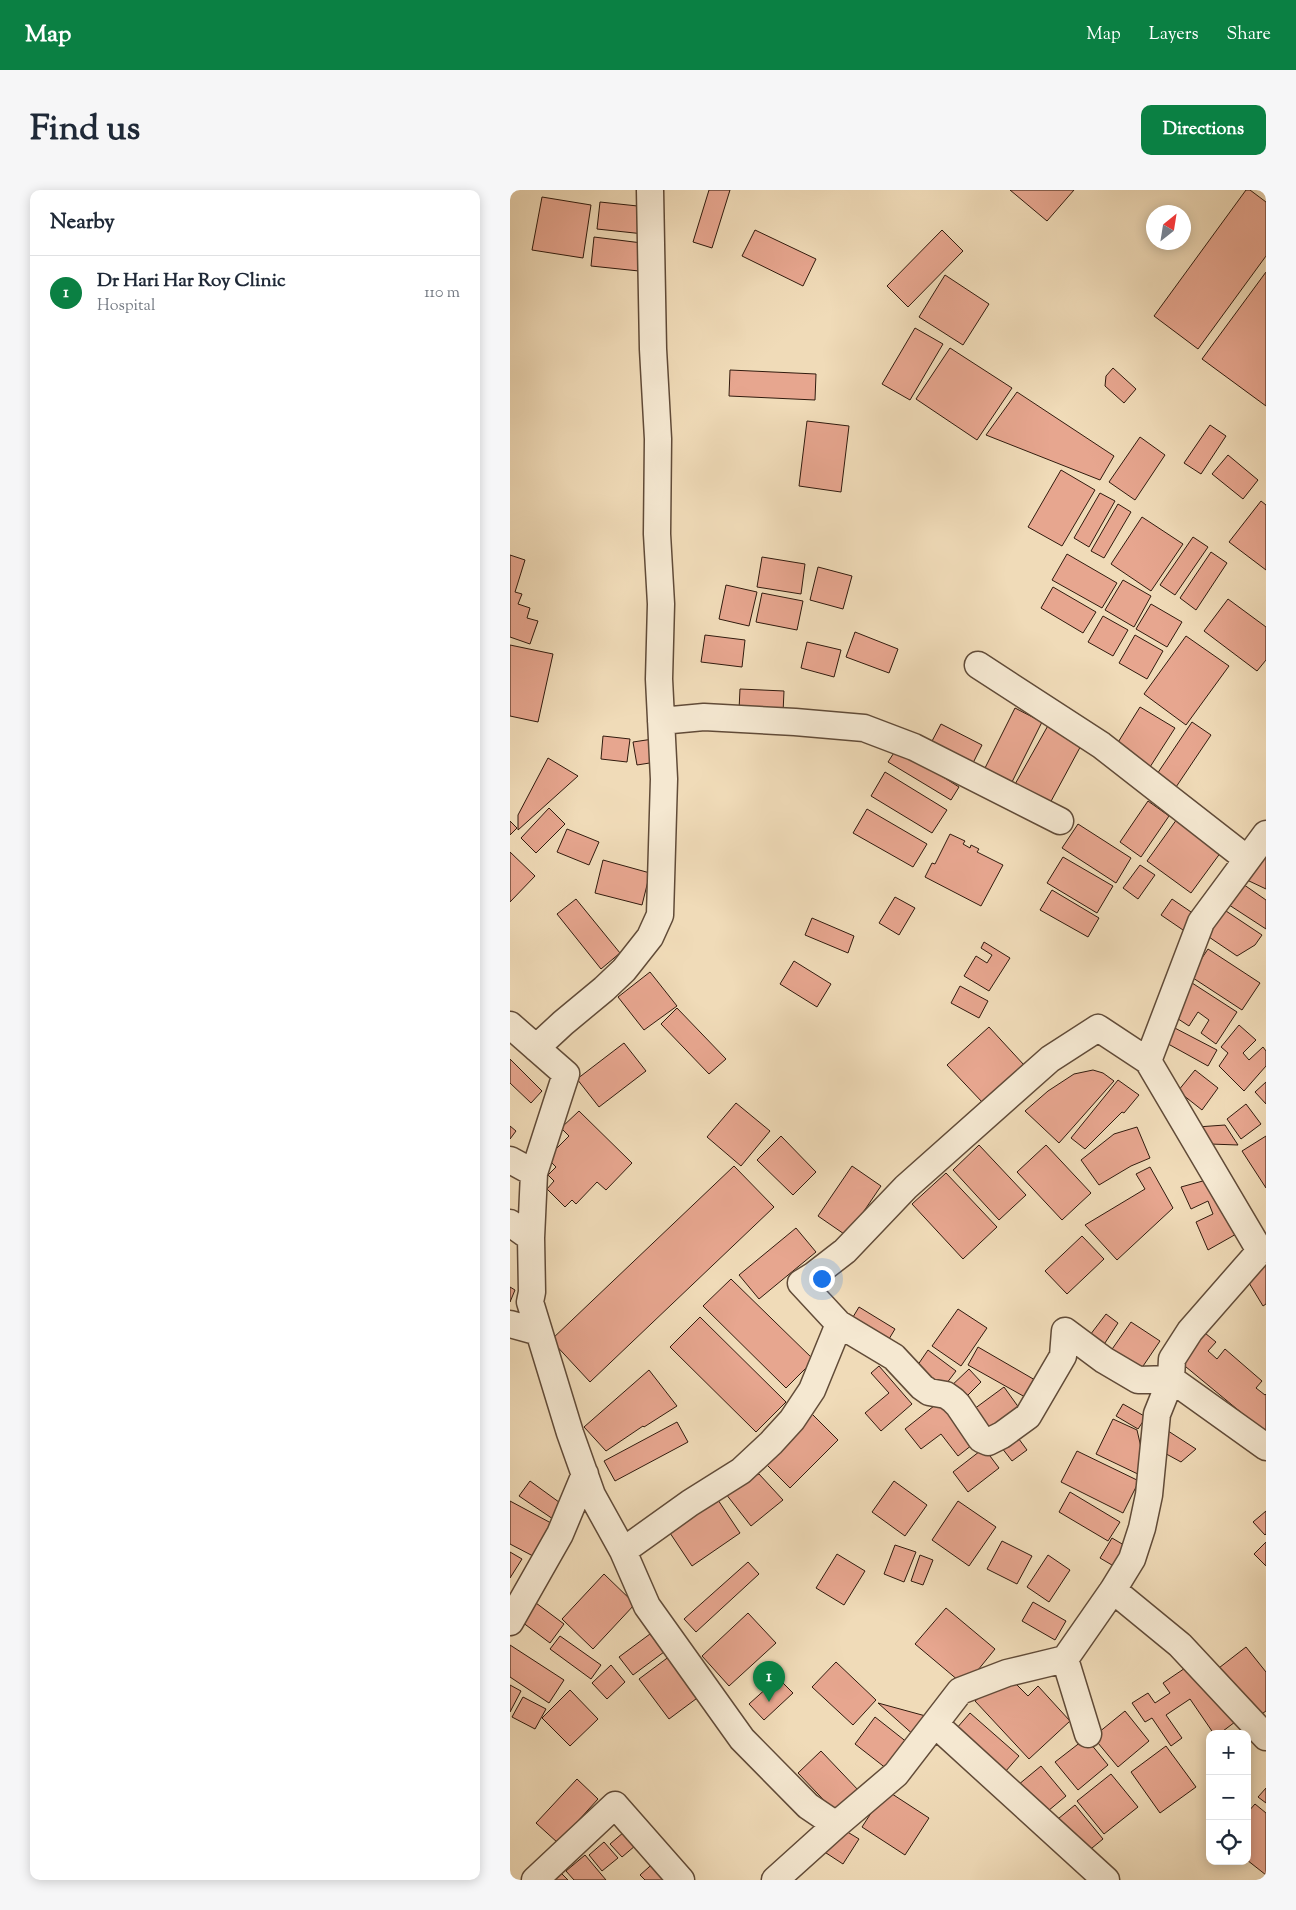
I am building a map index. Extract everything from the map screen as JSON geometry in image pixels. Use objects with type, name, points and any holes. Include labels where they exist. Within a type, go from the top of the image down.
[{"type":"street","points":[[536,1048],[624,970],[650,937],[660,914],[664,779],[659,679],[661,604],[658,534],[658,439],[652,349],[650,190]]},
{"type":"street","points":[[978,665],[1100,745],[1247,859]]},
{"type":"street","points":[[661,721],[704,717],[864,728],[914,747],[1060,821]]},
{"type":"street","points":[[1148,1062],[1201,922],[1266,834]]},
{"type":"street","points":[[510,1025],[566,1074],[534,1173],[531,1238],[521,1285],[530,1302],[570,1433],[592,1495],[623,1551],[647,1606],[742,1739],[808,1806],[836,1824]]},
{"type":"street","points":[[775,1880],[836,1824],[896,1774],[960,1691],[1007,1673],[1065,1659],[1132,1559],[1142,1528],[1149,1495],[1157,1414],[1170,1380],[1172,1358],[1190,1331],[1263,1250],[1148,1062],[1098,1028],[1050,1059],[906,1187],[845,1251],[801,1283],[839,1324],[894,1357],[929,1392],[946,1395],[953,1400],[981,1439],[988,1442],[1002,1435],[1028,1416],[1063,1356],[1065,1331],[1104,1360],[1138,1380],[1170,1380],[1266,1447]]},
{"type":"street","points":[[510,1160],[534,1173]]},
{"type":"street","points":[[510,1223],[531,1238]]},
{"type":"street","points":[[510,1324],[539,1332]]},
{"type":"street","points":[[623,1551],[690,1503],[741,1471],[771,1443],[792,1420],[812,1390],[839,1324]]},
{"type":"street","points":[[510,1622],[560,1534],[585,1474]]},
{"type":"street","points":[[1113,1590],[1180,1645],[1266,1737]]},
{"type":"street","points":[[1065,1659],[1088,1734]]},
{"type":"street","points":[[935,1724],[1106,1880]]},
{"type":"street","points":[[535,1880],[614,1805],[681,1880]]},
{"type":"building","points":[[709,190],[730,190],[712,248],[693,242]]},
{"type":"building","points":[[1010,190],[1074,190],[1047,221]]},
{"type":"building","points":[[1246,190],[1250,190],[1266,202],[1266,256],[1198,349],[1154,316]]},
{"type":"building","points":[[542,197],[591,205],[583,258],[532,250]]},
{"type":"building","points":[[600,202],[647,207],[644,234],[597,229]]},
{"type":"building","points":[[755,230],[816,259],[803,286],[742,256]]},
{"type":"building","points":[[942,230],[963,251],[908,307],[887,286]]},
{"type":"building","points":[[594,237],[642,243],[639,271],[591,266]]},
{"type":"building","points":[[1266,272],[1266,406],[1202,359]]},
{"type":"building","points":[[945,275],[989,304],[963,345],[919,317]]},
{"type":"building","points":[[915,328],[943,344],[910,400],[882,384]]},
{"type":"building","points":[[950,348],[1012,388],[977,440],[916,399]]},
{"type":"building","points":[[1113,368],[1136,389],[1124,403],[1105,386],[1106,376]]},
{"type":"building","points":[[730,370],[816,374],[815,400],[729,396]]},
{"type":"building","points":[[1017,392],[1114,456],[1100,480],[986,435]]},
{"type":"building","points":[[807,421],[849,426],[841,492],[799,486]]},
{"type":"building","points":[[1210,425],[1226,436],[1201,474],[1184,463]]},
{"type":"building","points":[[1140,437],[1165,455],[1135,500],[1109,482]]},
{"type":"building","points":[[1228,455],[1258,480],[1243,499],[1212,474]]},
{"type":"building","points":[[1061,470],[1095,490],[1062,546],[1028,527]]},
{"type":"building","points":[[1100,493],[1115,501],[1089,547],[1074,538]]},
{"type":"building","points":[[1261,501],[1266,505],[1266,570],[1229,542]]},
{"type":"building","points":[[1118,504],[1131,512],[1104,558],[1091,551]]},
{"type":"building","points":[[1142,517],[1183,544],[1151,591],[1111,564]]},
{"type":"building","points":[[1193,537],[1208,547],[1175,595],[1160,585]]},
{"type":"building","points":[[1211,552],[1227,563],[1196,610],[1180,598]]},
{"type":"building","points":[[1067,554],[1117,583],[1102,608],[1052,580]]},
{"type":"building","points":[[510,555],[525,560],[515,592],[522,594],[518,604],[530,608],[527,618],[538,621],[530,644],[510,637]]},
{"type":"building","points":[[762,557],[805,564],[801,594],[757,587]]},
{"type":"building","points":[[818,567],[852,576],[843,609],[810,600]]},
{"type":"building","points":[[1123,580],[1151,596],[1134,627],[1105,610]]},
{"type":"building","points":[[726,585],[757,592],[749,626],[719,619]]},
{"type":"building","points":[[1053,587],[1096,612],[1083,633],[1041,608]]},
{"type":"building","points":[[762,593],[803,601],[797,630],[756,622]]},
{"type":"building","points":[[1228,599],[1266,627],[1266,660],[1257,671],[1204,631]]},
{"type":"building","points":[[1151,604],[1182,622],[1167,647],[1136,629]]},
{"type":"building","points":[[1103,616],[1128,630],[1113,656],[1088,642]]},
{"type":"building","points":[[855,632],[898,649],[889,673],[846,657]]},
{"type":"building","points":[[705,635],[745,640],[742,667],[701,662]]},
{"type":"building","points":[[1135,635],[1163,651],[1147,679],[1119,663]]},
{"type":"building","points":[[1186,636],[1229,666],[1186,725],[1144,694]]},
{"type":"building","points":[[807,642],[841,650],[834,677],[801,668]]},
{"type":"building","points":[[510,645],[553,654],[538,722],[510,716]]},
{"type":"building","points":[[740,689],[784,691],[783,713],[739,710]]},
{"type":"building","points":[[1140,707],[1175,728],[1150,767],[1117,744]]},
{"type":"building","points":[[1015,708],[1042,722],[1009,788],[982,774]]},
{"type":"building","points":[[1050,722],[1084,740],[1049,805],[1014,786]]},
{"type":"building","points":[[1192,722],[1211,735],[1172,793],[1153,780]]},
{"type":"building","points":[[941,724],[982,745],[972,765],[931,743]]},
{"type":"building","points":[[603,736],[630,739],[627,762],[601,759]]},
{"type":"building","points":[[653,739],[656,762],[637,765],[633,742]]},
{"type":"building","points":[[897,748],[959,787],[951,800],[888,762]]},
{"type":"building","points":[[548,758],[578,776],[518,830],[518,815]]},
{"type":"building","points":[[885,772],[947,810],[932,833],[871,796]]},
{"type":"building","points":[[1148,801],[1169,816],[1141,857],[1120,842]]},
{"type":"building","points":[[549,808],[565,824],[536,853],[521,838]]},
{"type":"building","points":[[867,809],[927,844],[913,867],[853,833]]},
{"type":"building","points":[[1177,819],[1221,852],[1191,893],[1147,861]]},
{"type":"building","points":[[510,821],[517,828],[510,835]]},
{"type":"building","points":[[1078,824],[1131,858],[1116,883],[1062,848]]},
{"type":"building","points":[[567,829],[599,842],[589,865],[557,852]]},
{"type":"building","points":[[950,834],[965,841],[963,844],[970,848],[971,845],[979,849],[977,852],[1003,865],[981,906],[925,877],[932,863],[935,864]]},
{"type":"building","points":[[510,852],[535,876],[510,902]]},
{"type":"building","points":[[1266,852],[1266,889],[1247,880]]},
{"type":"building","points":[[1063,857],[1113,886],[1097,913],[1047,883]]},
{"type":"building","points":[[603,860],[650,873],[642,905],[595,893]]},
{"type":"building","points":[[1140,865],[1155,875],[1138,899],[1123,888]]},
{"type":"building","points":[[1237,880],[1266,900],[1266,929],[1223,901]]},
{"type":"building","points":[[1052,890],[1099,918],[1088,937],[1040,910]]},
{"type":"building","points":[[895,897],[915,908],[899,935],[879,923]]},
{"type":"building","points":[[576,899],[620,953],[601,969],[557,914]]},
{"type":"building","points":[[1172,899],[1194,914],[1183,930],[1161,915]]},
{"type":"building","points":[[1223,909],[1262,935],[1255,945],[1237,956],[1206,935]]},
{"type":"building","points":[[812,918],[854,936],[848,953],[805,935]]},
{"type":"building","points":[[984,942],[1010,958],[989,991],[964,976],[976,956],[987,963],[992,955],[981,948]]},
{"type":"building","points":[[1208,949],[1260,983],[1242,1010],[1190,976]]},
{"type":"building","points":[[794,961],[831,984],[817,1007],[780,984]]},
{"type":"building","points":[[650,972],[677,1006],[644,1030],[618,997]]},
{"type":"building","points":[[1189,981],[1237,1012],[1216,1044],[1201,1033],[1209,1020],[1198,1012],[1189,1026],[1169,1013]]},
{"type":"building","points":[[960,986],[988,1001],[979,1018],[951,1003]]},
{"type":"building","points":[[677,1008],[726,1059],[709,1074],[661,1024]]},
{"type":"building","points":[[1169,1025],[1217,1050],[1208,1066],[1161,1040]]},
{"type":"building","points":[[1239,1025],[1256,1040],[1243,1053],[1249,1060],[1263,1047],[1266,1051],[1266,1066],[1244,1091],[1219,1066],[1228,1053],[1221,1047]]},
{"type":"building","points":[[989,1027],[1024,1065],[983,1103],[947,1065]]},
{"type":"building","points":[[624,1043],[646,1071],[599,1107],[577,1079]]},
{"type":"building","points":[[510,1059],[542,1091],[531,1103],[510,1083]]},
{"type":"building","points":[[1093,1070],[1103,1073],[1114,1081],[1059,1143],[1025,1111],[1048,1091],[1074,1074]]},
{"type":"building","points":[[1195,1070],[1218,1088],[1202,1110],[1178,1091]]},
{"type":"building","points":[[1118,1080],[1139,1095],[1124,1113],[1122,1112],[1085,1149],[1071,1138]]},
{"type":"building","points":[[1266,1082],[1266,1104],[1255,1092]]},
{"type":"building","points":[[736,1103],[770,1131],[741,1166],[707,1137]]},
{"type":"building","points":[[1246,1104],[1261,1124],[1241,1139],[1227,1119]]},
{"type":"building","points":[[579,1111],[632,1163],[606,1190],[597,1182],[576,1204],[572,1200],[565,1207],[547,1189],[554,1181],[548,1175],[556,1167],[547,1158],[569,1136],[561,1128]]},
{"type":"building","points":[[1225,1125],[1238,1145],[1210,1144],[1197,1127]]},
{"type":"building","points":[[510,1126],[516,1131],[510,1139]]},
{"type":"building","points":[[1137,1127],[1150,1158],[1131,1166],[1099,1185],[1081,1160],[1114,1134]]},
{"type":"building","points":[[781,1136],[816,1172],[793,1195],[757,1160]]},
{"type":"building","points":[[1266,1136],[1266,1188],[1242,1151]]},
{"type":"building","points":[[979,1145],[1026,1195],[999,1220],[953,1170]]},
{"type":"building","points":[[1046,1145],[1091,1193],[1062,1220],[1017,1172]]},
{"type":"building","points":[[734,1166],[774,1207],[590,1382],[551,1340]]},
{"type":"building","points":[[852,1166],[881,1186],[847,1236],[818,1216]]},
{"type":"building","points":[[1150,1167],[1173,1208],[1117,1260],[1085,1225],[1145,1189],[1136,1174]]},
{"type":"building","points":[[946,1173],[997,1227],[963,1259],[912,1204]]},
{"type":"building","points":[[1210,1179],[1238,1233],[1208,1250],[1196,1222],[1213,1214],[1208,1201],[1191,1209],[1181,1187]]},
{"type":"building","points":[[796,1228],[816,1252],[759,1299],[739,1275]]},
{"type":"building","points":[[1082,1236],[1104,1259],[1067,1294],[1045,1271]]},
{"type":"building","points":[[1266,1259],[1266,1304],[1263,1306],[1243,1273]]},
{"type":"building","points":[[731,1279],[814,1360],[786,1388],[703,1306]]},
{"type":"building","points":[[510,1287],[515,1290],[510,1302]]},
{"type":"building","points":[[859,1307],[895,1329],[883,1349],[847,1327]]},
{"type":"building","points":[[958,1309],[987,1328],[961,1366],[932,1346]]},
{"type":"building","points":[[1106,1314],[1118,1323],[1101,1349],[1087,1339]]},
{"type":"building","points":[[700,1317],[786,1402],[756,1432],[670,1347]]},
{"type":"building","points":[[1131,1322],[1160,1341],[1137,1375],[1108,1355]]},
{"type":"building","points":[[1200,1329],[1216,1342],[1208,1351],[1217,1359],[1225,1349],[1262,1381],[1256,1388],[1266,1394],[1266,1433],[1180,1362]]},
{"type":"building","points":[[978,1347],[1035,1380],[1025,1397],[968,1365]]},
{"type":"building","points":[[928,1350],[956,1371],[940,1392],[913,1372]]},
{"type":"building","points":[[879,1366],[912,1404],[881,1431],[865,1413],[889,1393],[871,1373]]},
{"type":"building","points":[[969,1369],[981,1382],[961,1402],[948,1389]]},
{"type":"building","points":[[649,1370],[677,1406],[606,1451],[584,1427]]},
{"type":"building","points":[[1004,1387],[1022,1412],[987,1437],[970,1412]]},
{"type":"building","points":[[944,1398],[977,1441],[958,1456],[941,1434],[921,1449],[905,1429]]},
{"type":"building","points":[[1123,1404],[1146,1417],[1138,1429],[1116,1416]]},
{"type":"building","points":[[812,1414],[838,1440],[790,1488],[764,1462]]},
{"type":"building","points":[[1113,1419],[1137,1430],[1146,1469],[1142,1476],[1096,1454]]},
{"type":"building","points":[[677,1422],[688,1442],[615,1481],[604,1461]]},
{"type":"building","points":[[1165,1429],[1196,1449],[1181,1462],[1159,1450]]},
{"type":"building","points":[[1013,1431],[1027,1450],[1012,1461],[998,1443]]},
{"type":"building","points":[[984,1448],[999,1468],[968,1492],[953,1472]]},
{"type":"building","points":[[1077,1451],[1139,1481],[1123,1513],[1061,1482]]},
{"type":"building","points":[[759,1474],[783,1500],[751,1526],[722,1489]]},
{"type":"building","points":[[530,1481],[563,1505],[553,1519],[519,1496]]},
{"type":"building","points":[[894,1481],[927,1505],[905,1536],[872,1512]]},
{"type":"building","points":[[1070,1492],[1120,1522],[1108,1541],[1059,1512]]},
{"type":"building","points":[[718,1500],[740,1533],[692,1566],[670,1533]]},
{"type":"building","points":[[510,1501],[551,1523],[533,1556],[510,1544]]},
{"type":"building","points":[[958,1501],[996,1527],[969,1566],[932,1540]]},
{"type":"building","points":[[1266,1511],[1266,1534],[1265,1535],[1253,1522]]},
{"type":"building","points":[[1112,1538],[1129,1548],[1117,1568],[1100,1558]]},
{"type":"building","points":[[1002,1541],[1032,1556],[1017,1584],[987,1569]]},
{"type":"building","points":[[1266,1542],[1266,1566],[1254,1554]]},
{"type":"building","points":[[895,1545],[916,1552],[904,1582],[884,1574]]},
{"type":"building","points":[[510,1552],[522,1559],[510,1578]]},
{"type":"building","points":[[837,1554],[865,1571],[844,1605],[816,1588]]},
{"type":"building","points":[[920,1555],[933,1560],[923,1585],[911,1581]]},
{"type":"building","points":[[1048,1555],[1070,1570],[1049,1602],[1027,1587]]},
{"type":"building","points":[[748,1562],[759,1574],[696,1632],[684,1619]]},
{"type":"building","points":[[604,1574],[635,1604],[593,1649],[562,1619]]},
{"type":"building","points":[[1033,1602],[1066,1621],[1055,1640],[1022,1621]]},
{"type":"building","points":[[536,1603],[564,1624],[550,1643],[522,1622]]},
{"type":"building","points":[[946,1608],[995,1649],[965,1686],[915,1644]]},
{"type":"building","points":[[748,1613],[776,1643],[729,1686],[702,1656]]},
{"type":"building","points":[[650,1634],[664,1652],[633,1675],[619,1657]]},
{"type":"building","points":[[560,1636],[601,1665],[591,1679],[550,1649]]},
{"type":"building","points":[[510,1645],[564,1680],[549,1703],[510,1677]]},
{"type":"building","points":[[1246,1647],[1266,1672],[1266,1711],[1253,1720],[1215,1671]]},
{"type":"building","points":[[674,1653],[704,1693],[669,1719],[639,1679]]},
{"type":"building","points":[[836,1662],[876,1700],[853,1725],[812,1687]]},
{"type":"building","points":[[1194,1662],[1235,1722],[1224,1730],[1211,1730],[1190,1699],[1166,1715],[1182,1738],[1171,1746],[1152,1718],[1145,1722],[1132,1703],[1148,1693],[1155,1703],[1170,1693],[1163,1683]]},
{"type":"building","points":[[611,1665],[625,1682],[607,1699],[592,1683]]},
{"type":"building","points":[[1007,1675],[1028,1696],[1038,1686],[1070,1721],[1029,1759],[975,1701]]},
{"type":"building","points":[[778,1678],[793,1693],[764,1720],[749,1704]]},
{"type":"building","points":[[510,1685],[521,1691],[510,1712]]},
{"type":"building","points":[[570,1690],[598,1719],[570,1746],[542,1718]]},
{"type":"building","points":[[523,1697],[546,1709],[535,1729],[512,1717]]},
{"type":"building","points":[[878,1703],[933,1718],[916,1737]]},
{"type":"building","points":[[1125,1711],[1149,1741],[1118,1767],[1093,1737]]},
{"type":"building","points":[[970,1713],[1019,1756],[1005,1772],[956,1729]]},
{"type":"building","points":[[875,1717],[908,1743],[887,1769],[855,1744]]},
{"type":"building","points":[[1086,1738],[1108,1765],[1078,1790],[1055,1762]]},
{"type":"building","points":[[1166,1746],[1196,1787],[1160,1813],[1131,1772]]},
{"type":"building","points":[[821,1751],[860,1792],[837,1814],[798,1773]]},
{"type":"building","points":[[1041,1766],[1066,1796],[1042,1816],[1018,1785]]},
{"type":"building","points":[[1111,1774],[1138,1807],[1104,1834],[1077,1801]]},
{"type":"building","points":[[577,1779],[598,1799],[558,1843],[536,1823]]},
{"type":"building","points":[[1266,1788],[1266,1803],[1258,1797]]},
{"type":"building","points":[[886,1790],[929,1818],[905,1855],[862,1827]]},
{"type":"building","points":[[1255,1804],[1266,1813],[1266,1875],[1251,1863],[1251,1808]]},
{"type":"building","points":[[1075,1805],[1103,1839],[1081,1857],[1053,1823]]},
{"type":"building","points":[[836,1825],[859,1839],[843,1864],[820,1849]]},
{"type":"building","points":[[631,1826],[642,1840],[622,1857],[610,1844]]},
{"type":"building","points":[[604,1842],[618,1858],[602,1871],[589,1855]]},
{"type":"building","points":[[585,1855],[606,1880],[574,1880],[566,1871]]},
{"type":"building","points":[[658,1859],[670,1873],[663,1880],[645,1880],[640,1875]]},
{"type":"building","points":[[555,1867],[568,1880],[541,1880]]},
{"type":"place","name":"Dr Hari Har Roy Clinic","points":[[769,1702]]}]
